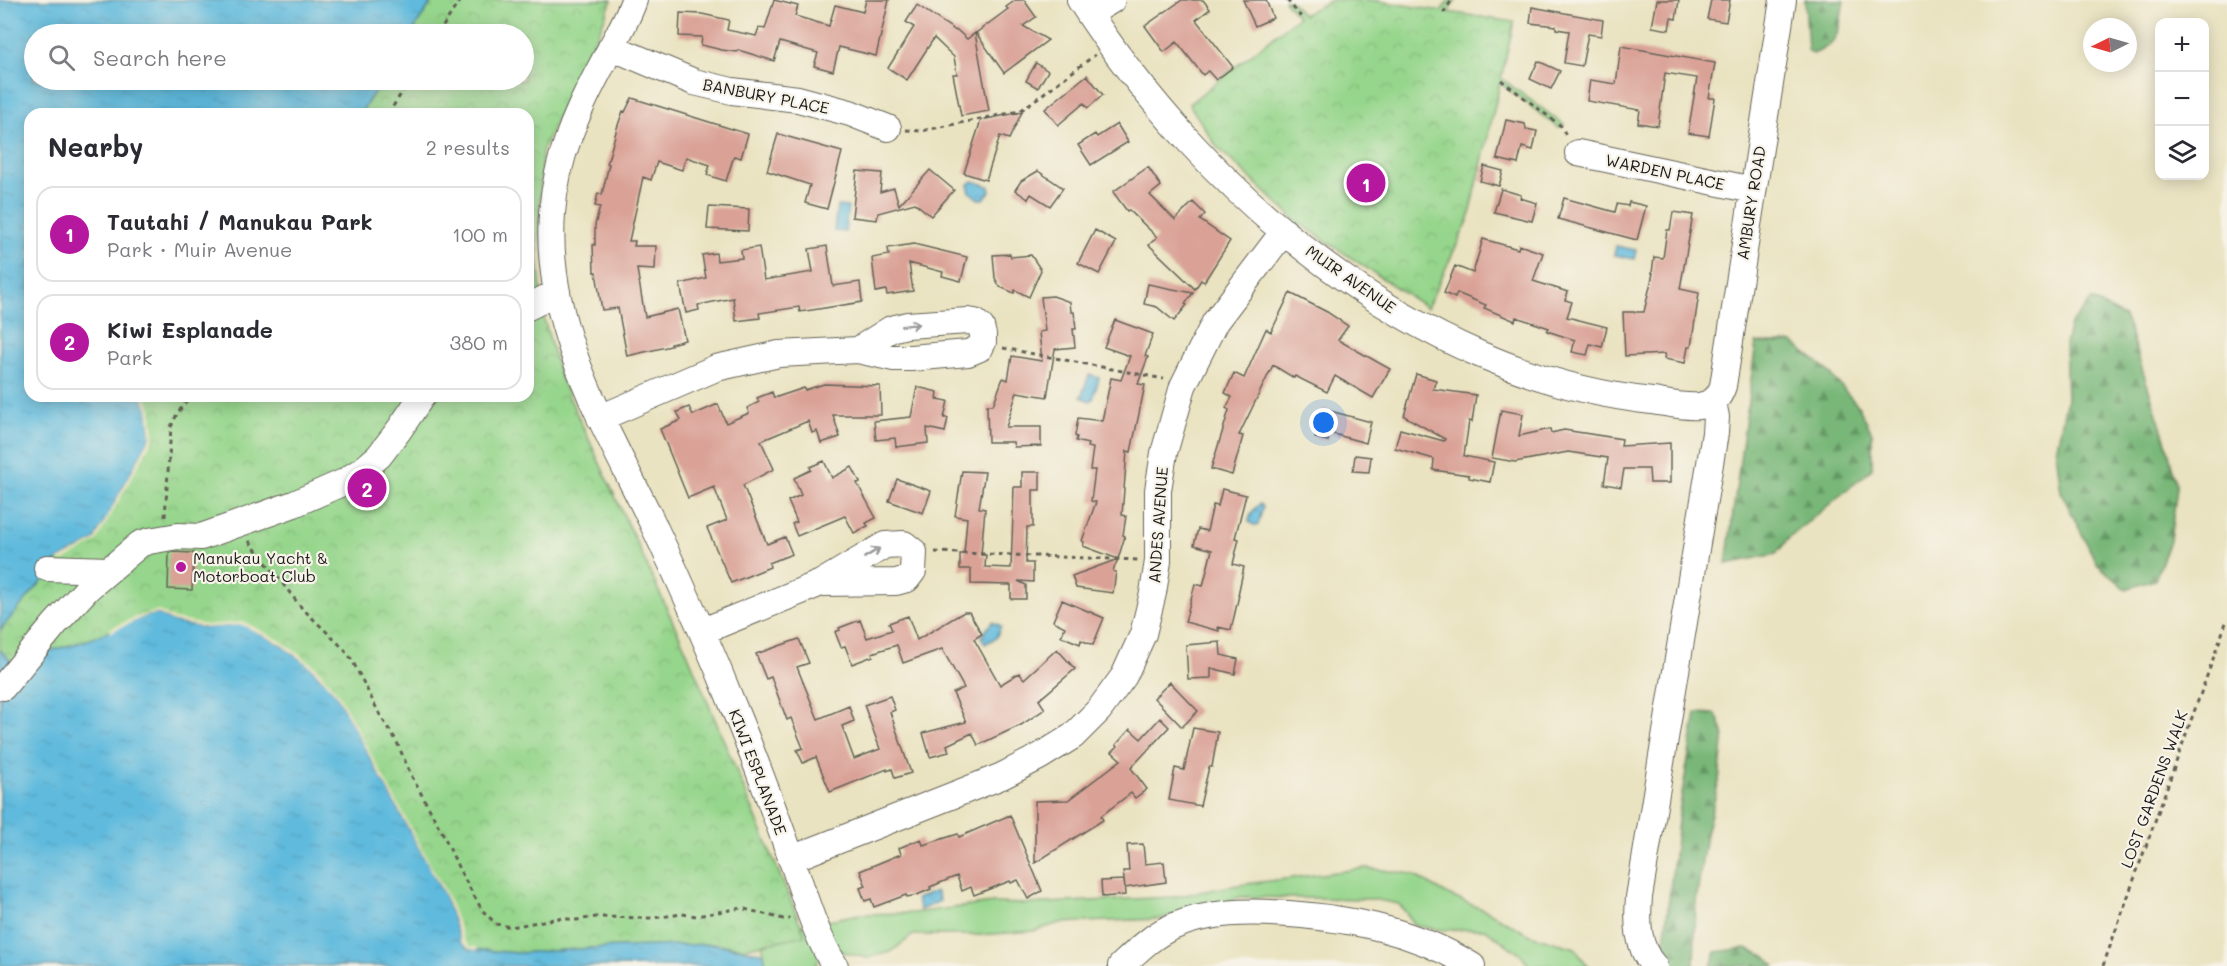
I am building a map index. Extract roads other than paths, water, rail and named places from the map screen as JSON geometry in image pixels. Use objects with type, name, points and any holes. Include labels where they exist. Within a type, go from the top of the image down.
[{"type":"street","name":"KIWI ESPLANADE","points":[[634,0],[565,144],[552,213],[552,254],[556,293],[577,366],[703,631],[748,743],[809,910],[836,966]]},
{"type":"street","points":[[1084,7],[1112,0]]},
{"type":"street","name":"AMBURY ROAD","points":[[1713,402],[1721,393],[1723,386],[1783,0]]},
{"type":"street","name":"MUIR AVENUE","points":[[1084,7],[1109,45],[1193,146],[1231,185],[1328,265],[1418,326],[1518,370],[1578,389],[1626,399],[1698,407],[1713,402]]},
{"type":"street","name":"BANBURY PLACE","points":[[611,47],[694,82],[732,91],[798,99],[850,113],[888,128]]},
{"type":"street","name":"WARDEN PLACE","points":[[1578,153],[1753,190]]},
{"type":"street","name":"ANDES AVENUE","points":[[791,859],[1002,776],[1039,757],[1072,736],[1099,710],[1124,676],[1143,634],[1158,561],[1158,490],[1164,453],[1183,386],[1215,322],[1284,231]]},
{"type":"street","points":[[534,304],[556,293]]},
{"type":"street","points":[[600,418],[716,368],[779,354],[858,350],[891,329],[907,325],[975,322],[981,327],[983,342],[980,348]]},
{"type":"street","points":[[3,687],[88,588],[140,544],[171,537],[201,537],[294,504],[344,482],[379,456],[418,402]]},
{"type":"street","points":[[1644,961],[1638,929],[1639,897],[1715,433],[1716,417],[1713,402]]},
{"type":"street","points":[[703,631],[821,583],[885,546],[904,544],[914,552],[914,571],[907,579],[896,582],[821,583]]},
{"type":"street","points":[[47,568],[110,570]]},
{"type":"street","points":[[1121,966],[1169,928],[1205,916],[1228,913],[1269,913],[1334,918],[1372,924],[1431,944],[1472,966]]},
{"type":"water","points":[[0,0],[433,0],[417,24],[24,24],[24,90],[376,90],[364,108],[24,108],[24,402],[145,402],[148,409],[151,436],[94,541],[57,561],[0,630]]},
{"type":"water","points":[[973,181],[989,186],[990,191],[984,199],[978,199],[970,192],[968,185]]},
{"type":"water","points":[[837,206],[848,207],[845,232],[834,231]]},
{"type":"water","points":[[1616,246],[1636,250],[1634,259],[1614,255]]},
{"type":"water","points":[[1089,375],[1099,378],[1093,399],[1090,401],[1081,397]]},
{"type":"water","points":[[1260,504],[1263,507],[1258,525],[1254,525],[1249,520]]},
{"type":"water","points":[[159,614],[173,622],[206,628],[242,624],[280,644],[312,668],[336,694],[445,896],[461,942],[469,949],[518,953],[715,944],[764,953],[766,966],[0,966],[0,650],[12,662],[85,641],[146,616]]},
{"type":"water","points":[[992,622],[1001,626],[996,638],[985,644],[981,637]]},
{"type":"water","points":[[936,891],[940,901],[920,910],[916,899]]},
{"type":"place","name":"Tautahi / Manukau Park","points":[[1366,183]]},
{"type":"place","name":"Kiwi Esplanade","points":[[367,488]]},
{"type":"place","name":"Manukau Yacht & Motorboat Club","points":[[181,567]]}]
